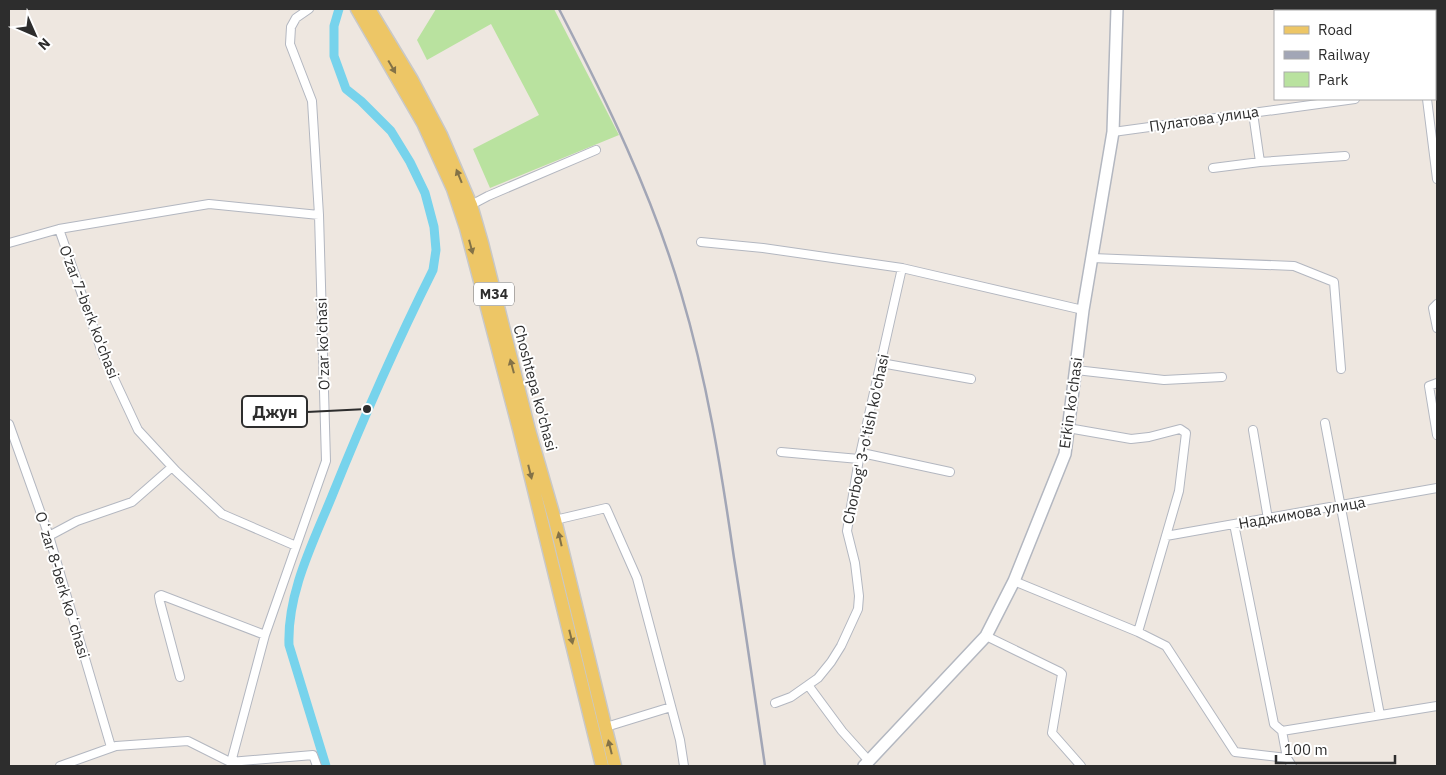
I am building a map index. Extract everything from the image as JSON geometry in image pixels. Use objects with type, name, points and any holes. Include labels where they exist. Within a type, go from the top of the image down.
[{"type":"main road","name":"Choshtepa ko'chasi","points":[[357,9],[370,17],[412,80],[441,135],[471,205],[484,249],[529,430],[555,520],[565,588],[602,766]]},
{"type":"main road","name":"Erkin ko'chasi","points":[[866,763],[986,636],[1014,581],[1065,454],[1083,310],[1113,132],[1117,9]]},
{"type":"main road","name":"Choshtepa ko'chasi","points":[[370,17],[423,123],[453,189],[472,247],[519,429],[606,727],[615,766]]},
{"type":"street","name":"O'zar ko'chasi","points":[[230,764],[265,634],[326,461],[319,215],[312,101],[290,44],[291,27],[296,18],[309,9]]},
{"type":"street","name":"Пулатова улица","points":[[1113,132],[1348,100]]},
{"type":"street","points":[[1427,100],[1437,179]]},
{"type":"street","points":[[1253,113],[1260,162]]},
{"type":"street","points":[[471,205],[596,150]]},
{"type":"street","points":[[1213,168],[1260,162],[1345,156]]},
{"type":"street","points":[[9,243],[59,229],[209,204],[319,215]]},
{"type":"street","name":"O'zar 7-berk ko'chasi","points":[[59,229],[102,354],[138,430],[172,467],[222,514],[296,546]]},
{"type":"street","points":[[701,242],[763,248],[902,268],[1083,310]]},
{"type":"street","points":[[1092,258],[1294,266],[1334,282],[1341,369]]},
{"type":"street","name":"Chorbog' 3-o'tish ko'chasi","points":[[775,703],[792,697],[818,678],[831,662],[858,609],[859,596],[855,563],[846,531],[859,459],[902,268]]},
{"type":"street","points":[[1437,304],[1433,308],[1437,328]]},
{"type":"street","points":[[881,364],[971,379]]},
{"type":"street","points":[[1076,370],[1164,380],[1222,377]]},
{"type":"street","points":[[1437,383],[1429,386],[1437,435]]},
{"type":"street","points":[[1325,423],[1380,715]]},
{"type":"street","name":"Oʻzar 8-berk koʻchasi","points":[[9,424],[49,536],[111,747]]},
{"type":"street","points":[[1068,428],[1132,439],[1149,437],[1180,429],[1185,431],[1187,436],[1179,491],[1138,632]]},
{"type":"street","points":[[1253,430],[1268,519]]},
{"type":"street","points":[[781,452],[859,459],[862,453],[950,472]]},
{"type":"street","points":[[49,536],[77,521],[132,502],[172,467]]},
{"type":"street","name":"Наджимова улица","points":[[1166,536],[1437,488]]},
{"type":"street","points":[[555,520],[606,508],[636,578],[680,740],[684,766]]},
{"type":"street","points":[[1234,524],[1274,724],[1282,731],[1287,758],[1292,766]]},
{"type":"street","points":[[1014,581],[1138,632],[1166,646],[1235,752],[1287,758]]},
{"type":"street","points":[[180,677],[159,596],[161,595],[265,634]]},
{"type":"street","points":[[986,636],[1062,674],[1052,732],[1081,766]]},
{"type":"street","points":[[808,686],[866,763]]},
{"type":"street","points":[[1282,731],[1437,706]]},
{"type":"street","points":[[606,727],[670,707]]},
{"type":"street","points":[[60,766],[111,747],[188,741],[230,764],[314,755],[317,766]]},
{"type":"green space","points":[[436,9],[554,9],[619,135],[490,188],[473,149],[539,115],[491,24],[427,60],[417,40]]},
{"type":"waterway","points":[[326,766],[289,645],[292,606],[310,550],[356,439],[380,382],[433,270],[436,250],[434,227],[425,193],[410,162],[391,131],[346,89],[334,56],[334,26],[339,9]]},
{"type":"railway","points":[[559,9],[611,113],[642,184],[669,256],[690,326],[706,391],[718,458],[765,766]]},
{"type":"place","name":"Джун","points":[[367,409]]}]
